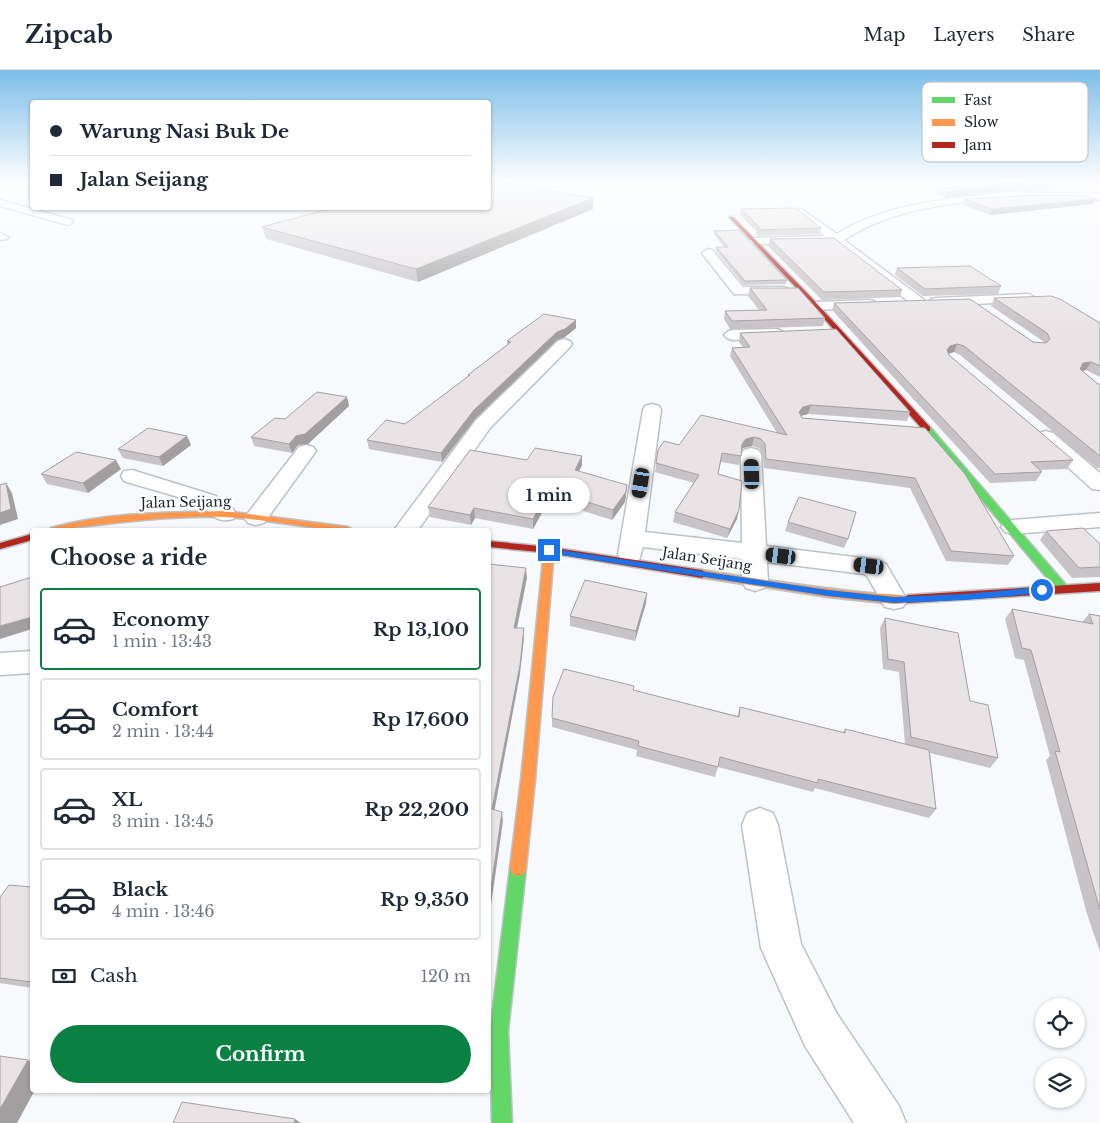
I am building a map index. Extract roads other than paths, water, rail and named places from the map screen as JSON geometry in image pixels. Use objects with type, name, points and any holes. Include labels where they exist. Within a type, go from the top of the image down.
[{"type":"street","points":[[743,229],[818,306],[930,430],[1013,527],[1062,588]]},
{"type":"street","points":[[824,229],[918,302]]},
{"type":"street","points":[[755,241],[838,239],[853,229]]},
{"type":"street","points":[[708,253],[740,290],[802,290]]},
{"type":"street","points":[[900,303],[1047,298]]},
{"type":"street","points":[[970,300],[992,316]]},
{"type":"street","points":[[818,306],[882,304]]},
{"type":"street","points":[[820,332],[840,332]]},
{"type":"street","points":[[732,335],[791,333]]},
{"type":"street","points":[[407,528],[483,424],[564,344]]},
{"type":"street","points":[[629,563],[652,410]]},
{"type":"street","points":[[902,428],[930,430]]},
{"type":"street","points":[[1034,428],[1100,484]]},
{"type":"street","points":[[256,518],[306,451]]},
{"type":"street","points":[[751,454],[755,582]]},
{"type":"street","points":[[132,476],[208,502],[225,514]]},
{"type":"street","name":"Jalan Seijang","points":[[62,528],[76,524],[148,516],[225,514],[333,528]]},
{"type":"street","points":[[1013,527],[1100,520]]},
{"type":"street","points":[[0,546],[30,538]]},
{"type":"street","points":[[632,538],[869,566],[877,570],[894,600]]},
{"type":"street","name":"Jalan Seijang","points":[[491,544],[549,550],[828,593],[894,600],[1100,587]]},
{"type":"street","points":[[502,1123],[499,1031],[528,780],[549,550]]},
{"type":"street","points":[[0,664],[30,662]]},
{"type":"street","points":[[760,825],[781,948],[820,1030],[882,1123]]}]
